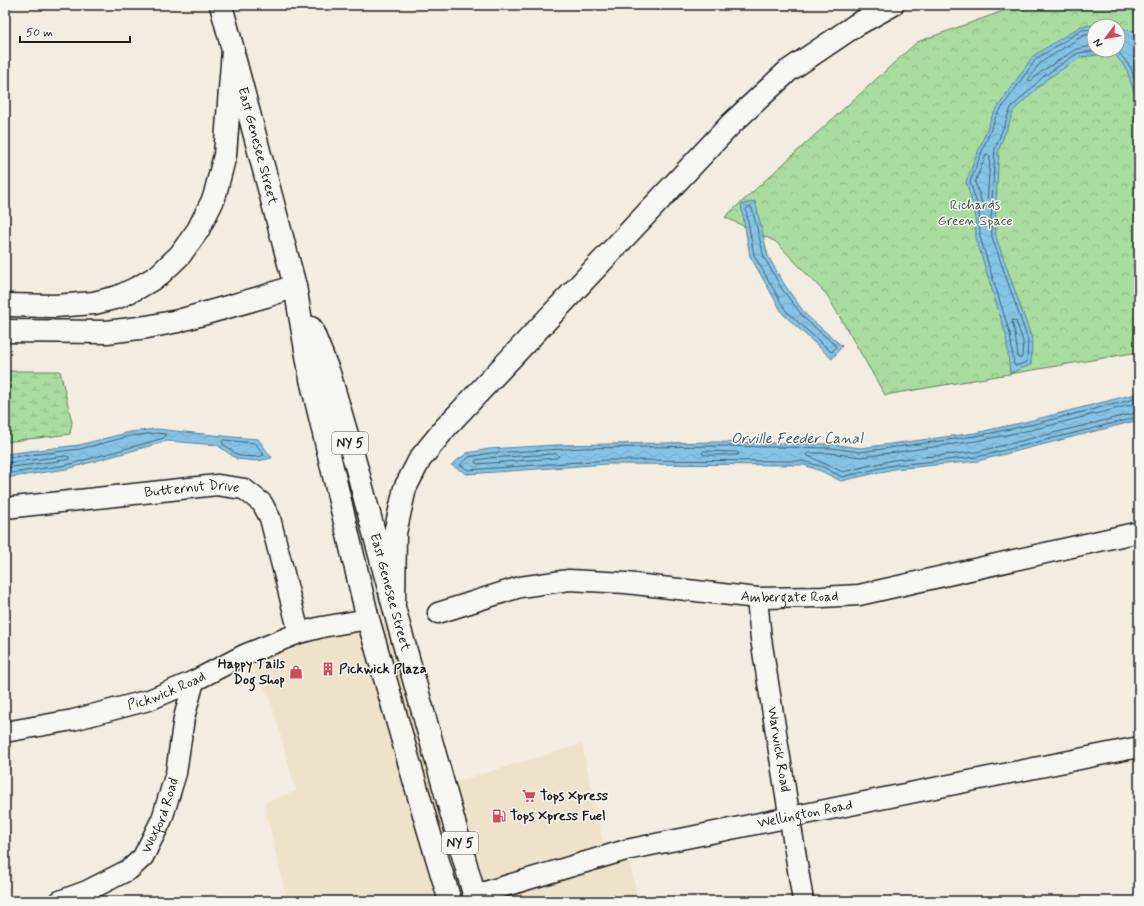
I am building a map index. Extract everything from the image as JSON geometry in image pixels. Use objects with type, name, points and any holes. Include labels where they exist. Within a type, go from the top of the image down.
[{"type":"main road","name":"East Genesee Street","points":[[221,5],[295,286],[311,379],[368,620],[450,901]]},
{"type":"main road","points":[[394,602],[396,533],[405,488],[420,459],[446,427],[731,124],[788,71],[856,25],[892,5]]},
{"type":"main road","points":[[5,305],[55,306],[94,303],[118,297],[140,287],[158,276],[180,255],[198,230],[214,198],[226,155],[233,50]]},
{"type":"main road","name":"East Genesee Street","points":[[295,286],[329,373],[476,898]]},
{"type":"main road","points":[[5,331],[107,332],[147,327],[178,321],[266,296],[295,286]]},
{"type":"main road","points":[[368,620],[399,626]]},
{"type":"main road","name":"NY 5","points":[[428,828],[434,901]]},
{"type":"street","name":"Butternut Drive","points":[[5,508],[217,485],[244,488],[262,503],[270,518],[300,633]]},
{"type":"street","name":"Ambergate Road","points":[[438,613],[520,587],[569,580],[626,583],[757,598],[859,595],[1139,532]]},
{"type":"street","name":"Warwick Road","points":[[757,598],[761,639],[803,901]]},
{"type":"street","name":"Pickwick Road","points":[[5,732],[74,720],[149,700],[194,681],[244,655],[300,633],[322,627],[368,620]]},
{"type":"street","name":"Wexford Road","points":[[60,901],[87,891],[130,869],[143,857],[162,819],[176,773],[184,718],[194,681]]},
{"type":"street","name":"Wellington Road","points":[[476,898],[626,850],[1139,747]]},
{"type":"shaded area","points":[[368,619],[399,626],[444,785],[582,744],[606,856],[626,850],[639,901],[287,901],[264,803],[296,791],[271,701],[244,655]]},
{"type":"green space","name":"Richards Green Space","points":[[1020,5],[1139,5],[1139,352],[885,395],[827,295],[776,242],[725,217],[917,42]]},
{"type":"green space","points":[[5,371],[60,371],[72,422],[70,434],[5,442]]},
{"type":"water","points":[[1081,26],[1086,26],[1086,56],[1081,57],[1047,79],[1014,110],[999,149],[995,220],[996,237],[1032,339],[1031,365],[1010,373],[1006,335],[976,238],[975,211],[966,182],[993,114],[1033,56]]},
{"type":"water","points":[[1126,29],[1139,33],[1139,108],[1127,70],[1118,58],[1126,58]]},
{"type":"water","points":[[755,201],[768,256],[786,287],[806,315],[842,346],[832,359],[783,314],[750,256],[741,205]]},
{"type":"water","points":[[1139,393],[1139,420],[978,461],[894,469],[841,481],[821,471],[804,465],[607,464],[467,474],[451,465],[467,453],[489,449],[556,445],[714,442],[831,444],[860,448],[975,433]]},
{"type":"water","points":[[157,429],[258,439],[272,458],[258,461],[237,459],[217,445],[167,441],[67,469],[5,478],[5,454],[79,445],[130,432]]},
{"type":"place","name":"Pickwick Plaza","points":[[328,669]]},
{"type":"place","name":"Happy Tails Dog Shop","points":[[296,672]]},
{"type":"place","name":"Tops Xpress","points":[[529,796]]},
{"type":"place","name":"Tops Xpress Fuel","points":[[499,816]]},
{"type":"water label","name":"Orville Feeder Canal","points":[[797,439]]}]
